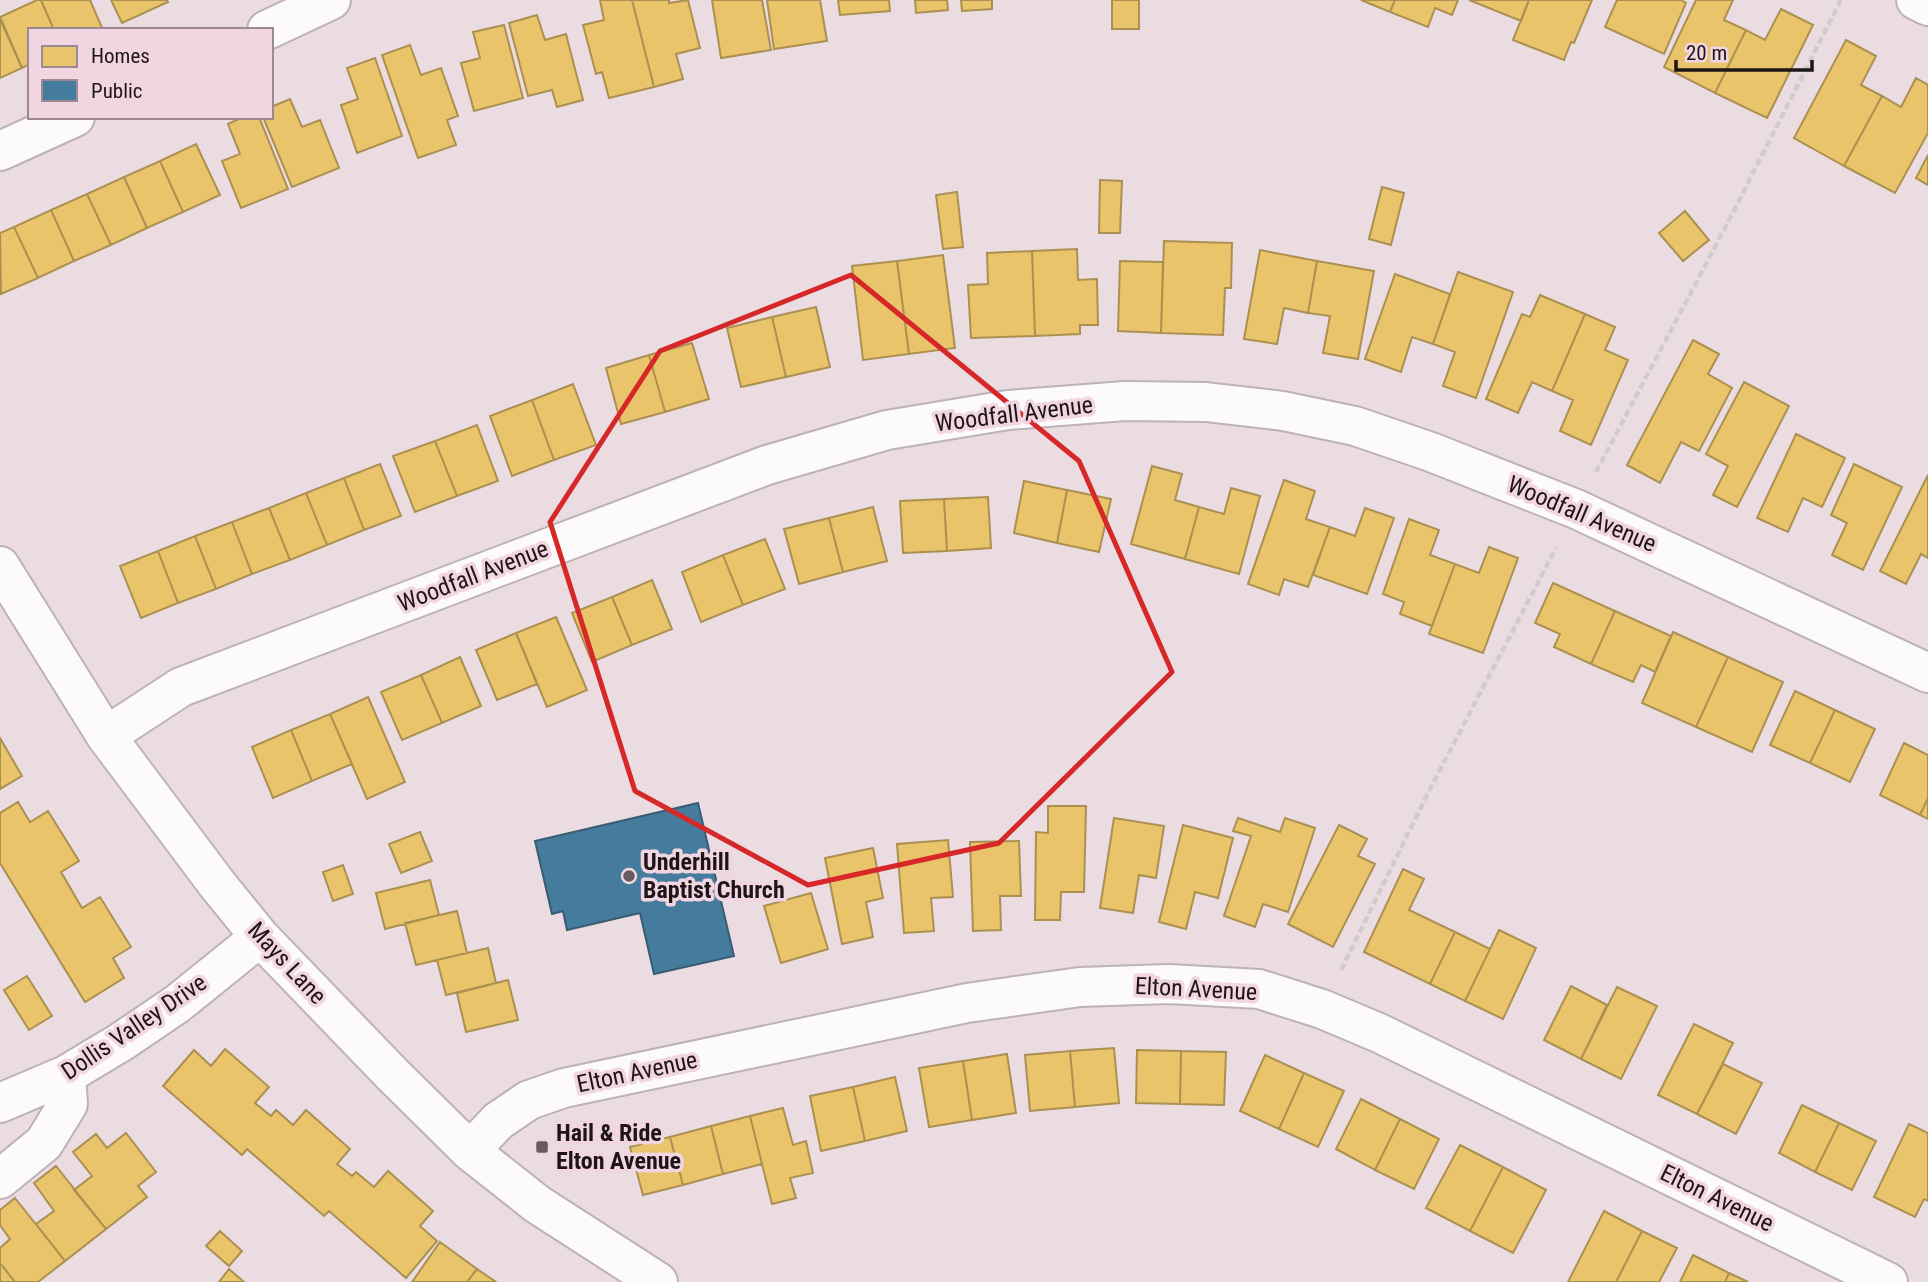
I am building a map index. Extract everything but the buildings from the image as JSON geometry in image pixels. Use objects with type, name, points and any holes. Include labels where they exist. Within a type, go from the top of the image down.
[{"type":"street","points":[[271,28],[331,0]]},
{"type":"street","points":[[1916,0],[1928,6]]},
{"type":"street","points":[[0,151],[71,119]]},
{"type":"street","name":"Woodfall Avenue","points":[[106,736],[181,687],[767,465],[887,430],[1008,410],[1125,401],[1206,402],[1283,411],[1355,426],[1431,452],[1576,509],[1928,673]]},
{"type":"street","name":"Mays Lane","points":[[0,566],[106,736],[260,937],[470,1151],[537,1204],[657,1282]]},
{"type":"street","name":"Dollis Valley Drive","points":[[0,1103],[66,1075],[121,1042],[177,1004],[260,937]]},
{"type":"street","name":"Elton Avenue","points":[[470,1151],[498,1121],[529,1100],[564,1088],[967,1003],[1080,987],[1170,984],[1259,989],[1322,1009],[1379,1033],[1888,1282]]},
{"type":"street","points":[[0,1179],[44,1143],[68,1104],[66,1075]]},
{"type":"highlighted area","points":[[851,275],[1079,461],[1172,672],[999,843],[808,885],[635,791],[550,522],[660,351]]},
{"type":"place","name":"Underhill Baptist Church","points":[[629,876]]},
{"type":"place","name":"Hail & Ride Elton Avenue","points":[[542,1147]]}]
